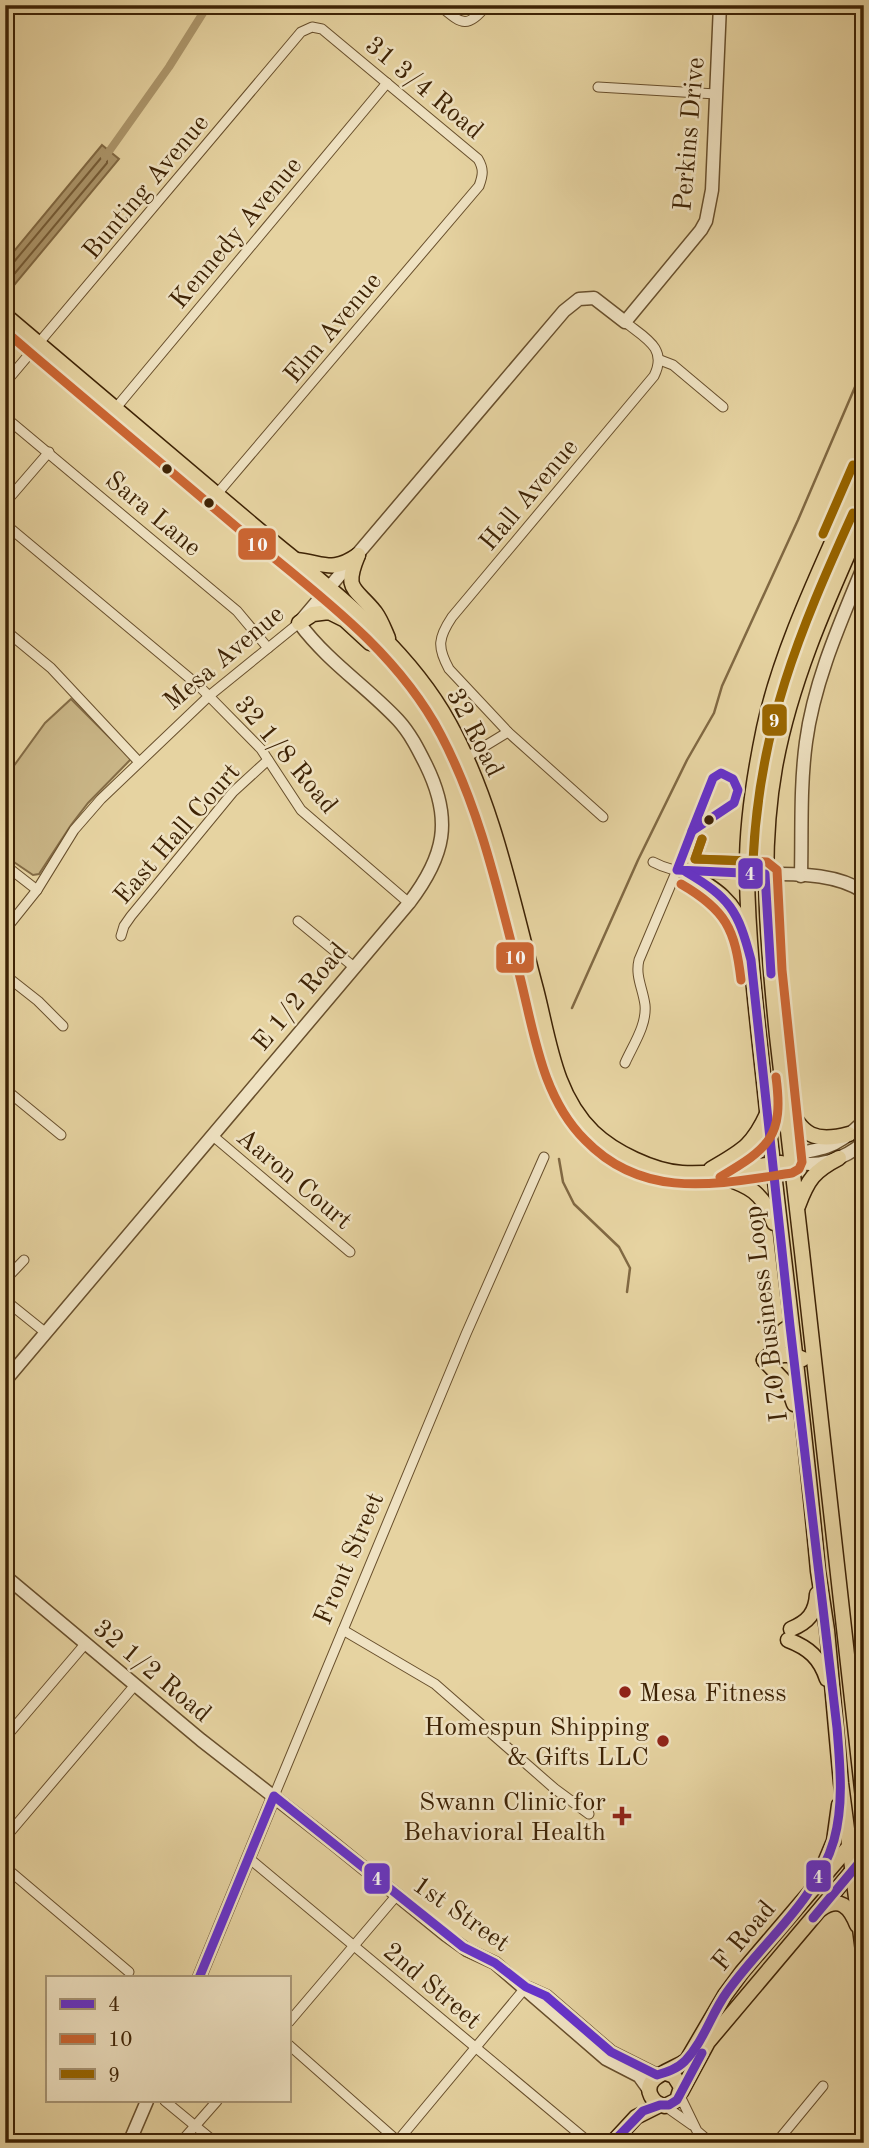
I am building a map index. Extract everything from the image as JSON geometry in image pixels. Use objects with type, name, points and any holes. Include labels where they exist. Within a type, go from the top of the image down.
[{"type":"main road","name":"32 Road","points":[[5,316],[329,589],[394,649],[438,706],[467,757],[492,827],[554,1062],[572,1104],[592,1130],[603,1141],[627,1156],[680,1173],[790,1161]]},
{"type":"main road","name":"I 70 Business Loop","points":[[864,470],[794,635],[773,695],[755,779],[747,873],[751,960],[772,1164],[827,1630],[841,1783],[864,1959]]},
{"type":"main road","name":"I 70 Business Loop","points":[[864,518],[811,640],[784,726],[769,811],[765,874],[771,971],[790,1161],[864,1807]]},
{"type":"main road","points":[[295,560],[336,566],[358,555]]},
{"type":"main road","points":[[358,555],[351,574],[352,586],[355,593],[376,613],[394,649]]},
{"type":"main road","points":[[299,623],[313,614],[329,612],[345,620],[370,643],[394,649]]},
{"type":"main road","points":[[681,871],[718,891],[731,903],[744,929],[751,960]]},
{"type":"main road","points":[[782,1080],[793,1115],[805,1131],[824,1138],[849,1134]]},
{"type":"main road","points":[[707,1172],[747,1147],[757,1134],[767,1112]]},
{"type":"main road","points":[[797,1211],[810,1179],[819,1169],[839,1158]]},
{"type":"main road","points":[[707,1172],[748,1186],[760,1195],[769,1209],[783,1254]]},
{"type":"main road","points":[[764,1360],[779,1346],[785,1330],[790,1326]]},
{"type":"main road","points":[[764,1360],[786,1354],[814,1364]]},
{"type":"main road","points":[[764,1360],[791,1391],[807,1463]]},
{"type":"main road","points":[[818,1571],[817,1600],[812,1615],[790,1635],[818,1659],[835,1704]]},
{"type":"main road","points":[[854,1717],[864,1754]]},
{"type":"main road","points":[[807,1896],[826,1863],[834,1841],[841,1783]]},
{"type":"main road","name":"F Road","points":[[662,2074],[683,2063],[690,2056],[726,1995],[864,1829]]},
{"type":"main road","name":"F Road","points":[[680,2094],[708,2042],[864,1857]]},
{"type":"main road","points":[[820,1909],[834,1902],[846,1905],[861,1932]]},
{"type":"main road","points":[[612,2143],[643,2111],[674,2103],[680,2094],[678,2079],[662,2074],[651,2082],[649,2090],[626,2120],[624,2129]]},
{"type":"main road","points":[[649,2090],[652,2099],[662,2105]]},
{"type":"street","points":[[439,5],[457,20],[468,23],[487,5]]},
{"type":"street","name":"Perkins Drive","points":[[625,322],[690,247],[706,221],[712,190],[720,5]]},
{"type":"street","name":"Bunting Avenue","points":[[5,383],[40,345],[301,32],[312,27],[322,29]]},
{"type":"street","name":"31 3/4 Road","points":[[322,29],[478,159],[484,168],[478,186]]},
{"type":"street","name":"Kennedy Avenue","points":[[115,409],[387,83]]},
{"type":"street","points":[[598,87],[716,93]]},
{"type":"street","name":"Elm Avenue","points":[[216,494],[478,186]]},
{"type":"street","name":"Mesa Avenue","points":[[5,930],[37,890],[74,830],[101,799],[209,695],[299,623],[564,311],[579,299],[587,297],[600,301],[625,322]]},
{"type":"street","points":[[625,322],[653,345],[660,360],[673,365],[723,407]]},
{"type":"street","name":"Hall Avenue","points":[[440,644],[442,632],[452,617],[654,376],[660,360]]},
{"type":"street","name":"Sara Lane","points":[[5,417],[237,611],[268,648]]},
{"type":"street","points":[[5,503],[49,452]]},
{"type":"street","name":"32 1/8 Road","points":[[5,524],[209,695],[261,749],[308,817],[409,903]]},
{"type":"street","points":[[801,876],[804,762],[809,725],[832,646],[864,565]]},
{"type":"street","name":"E 1/2 Road","points":[[5,1381],[409,903],[429,874],[440,849],[442,817],[436,787],[404,727],[323,653],[299,623]]},
{"type":"street","points":[[5,630],[51,668],[139,762]]},
{"type":"street","name":"32 Road","points":[[440,644],[442,657],[449,669],[508,732],[603,817]]},
{"type":"street","points":[[467,757],[508,732]]},
{"type":"street","name":"East Hall Court","points":[[121,936],[131,916],[233,792],[268,760]]},
{"type":"street","points":[[653,862],[681,871],[837,880],[864,892]]},
{"type":"street","points":[[5,865],[37,890]]},
{"type":"street","points":[[625,1063],[645,1016],[644,997],[637,969],[639,961],[681,871]]},
{"type":"street","points":[[298,921],[354,967]]},
{"type":"street","points":[[5,975],[38,1001],[63,1026]]},
{"type":"street","points":[[5,1089],[61,1135]]},
{"type":"street","name":"32 Road","points":[[864,1121],[849,1134],[824,1148],[795,1155],[790,1161],[807,1165],[839,1158],[864,1142]]},
{"type":"street","name":"Aaron Court","points":[[212,1136],[349,1252]]},
{"type":"street","name":"Front Street","points":[[201,1976],[466,1334],[544,1157]]},
{"type":"street","points":[[5,1280],[24,1261]]},
{"type":"street","points":[[5,1300],[46,1333]]},
{"type":"street","name":"32 1/2 Road","points":[[5,1576],[201,1740],[274,1796]]},
{"type":"street","points":[[343,1630],[435,1684],[555,1789],[589,1814]]},
{"type":"street","points":[[5,1738],[86,1643]]},
{"type":"street","points":[[5,1838],[135,1685]]},
{"type":"street","name":"1st Street","points":[[274,1796],[463,1947],[495,1963],[526,1987],[541,2004],[599,2054],[639,2076],[649,2090]]},
{"type":"street","name":"2nd Street","points":[[250,1859],[590,2143]]},
{"type":"street","points":[[5,1867],[130,1972]]},
{"type":"street","points":[[290,2021],[397,1895]]},
{"type":"street","points":[[290,2046],[398,2142],[526,1987]]},
{"type":"street","name":"1st Street","points":[[526,1987],[546,1996],[611,2052],[662,2074]]},
{"type":"street","points":[[776,2143],[823,2086]]},
{"type":"street","points":[[680,2094],[694,2126]]},
{"type":"street","points":[[129,2143],[147,2102]]},
{"type":"street","points":[[166,2102],[216,2143]]},
{"type":"street","points":[[180,2143],[216,2102]]},
{"type":"street","points":[[662,2105],[694,2126],[711,2143]]},
{"type":"shaded area","points":[[71,699],[131,759],[88,803],[39,874],[33,875],[5,856],[5,778],[45,723]]},
{"type":"water","points":[[102,145],[119,159],[5,296],[5,262]]},
{"type":"waterway","points":[[105,157],[169,67],[208,5]]},
{"type":"waterway","points":[[572,1008],[638,860],[687,760],[714,713],[722,686],[798,520],[864,366]]},
{"type":"waterway","points":[[559,1159],[563,1182],[574,1204],[619,1247],[630,1268],[627,1292]]},
{"type":"transit line","name":"10","points":[[5,331],[351,623],[401,675],[422,704],[455,763],[487,851],[541,1062],[558,1104],[585,1140],[608,1159],[632,1172],[682,1184],[736,1181],[792,1173],[799,1169],[802,1162],[782,970],[777,870],[767,862],[695,859],[702,839]]},
{"type":"transit line","name":"9","points":[[823,534],[853,465]]},
{"type":"transit line","name":"9","points":[[702,839],[695,859],[753,861],[764,767],[785,682],[815,599],[853,513]]},
{"type":"transit line","name":"4","points":[[721,773],[733,779],[738,790],[734,803],[692,831],[713,778],[721,773]]},
{"type":"transit line","name":"4","points":[[692,831],[677,870],[765,874],[771,974]]},
{"type":"transit line","name":"4","points":[[200,1976],[274,1796],[463,1947],[495,1963],[526,1987],[546,1996],[611,2052],[657,2075],[679,2066],[692,2053],[727,1992],[802,1902],[826,1862],[839,1813],[837,1728],[751,960],[742,929],[730,907],[713,890],[686,872]]},
{"type":"transit line","name":"10","points":[[681,884],[709,903],[726,923],[739,962],[741,980]]},
{"type":"transit line","name":"10","points":[[720,1177],[751,1158],[769,1139],[778,1114],[776,1077]]},
{"type":"transit line","name":"4","points":[[813,1918],[864,1857]]},
{"type":"transit line","name":"4","points":[[612,2143],[643,2111],[669,2105],[677,2100],[702,2053]]},
{"type":"place","name":"Mesa Fitness","points":[[625,1692]]},
{"type":"place","name":"Homespun Shipping & Gifts LLC","points":[[663,1741]]},
{"type":"place","name":"Swann Clinic for Behavioral Health","points":[[622,1816]]}]
